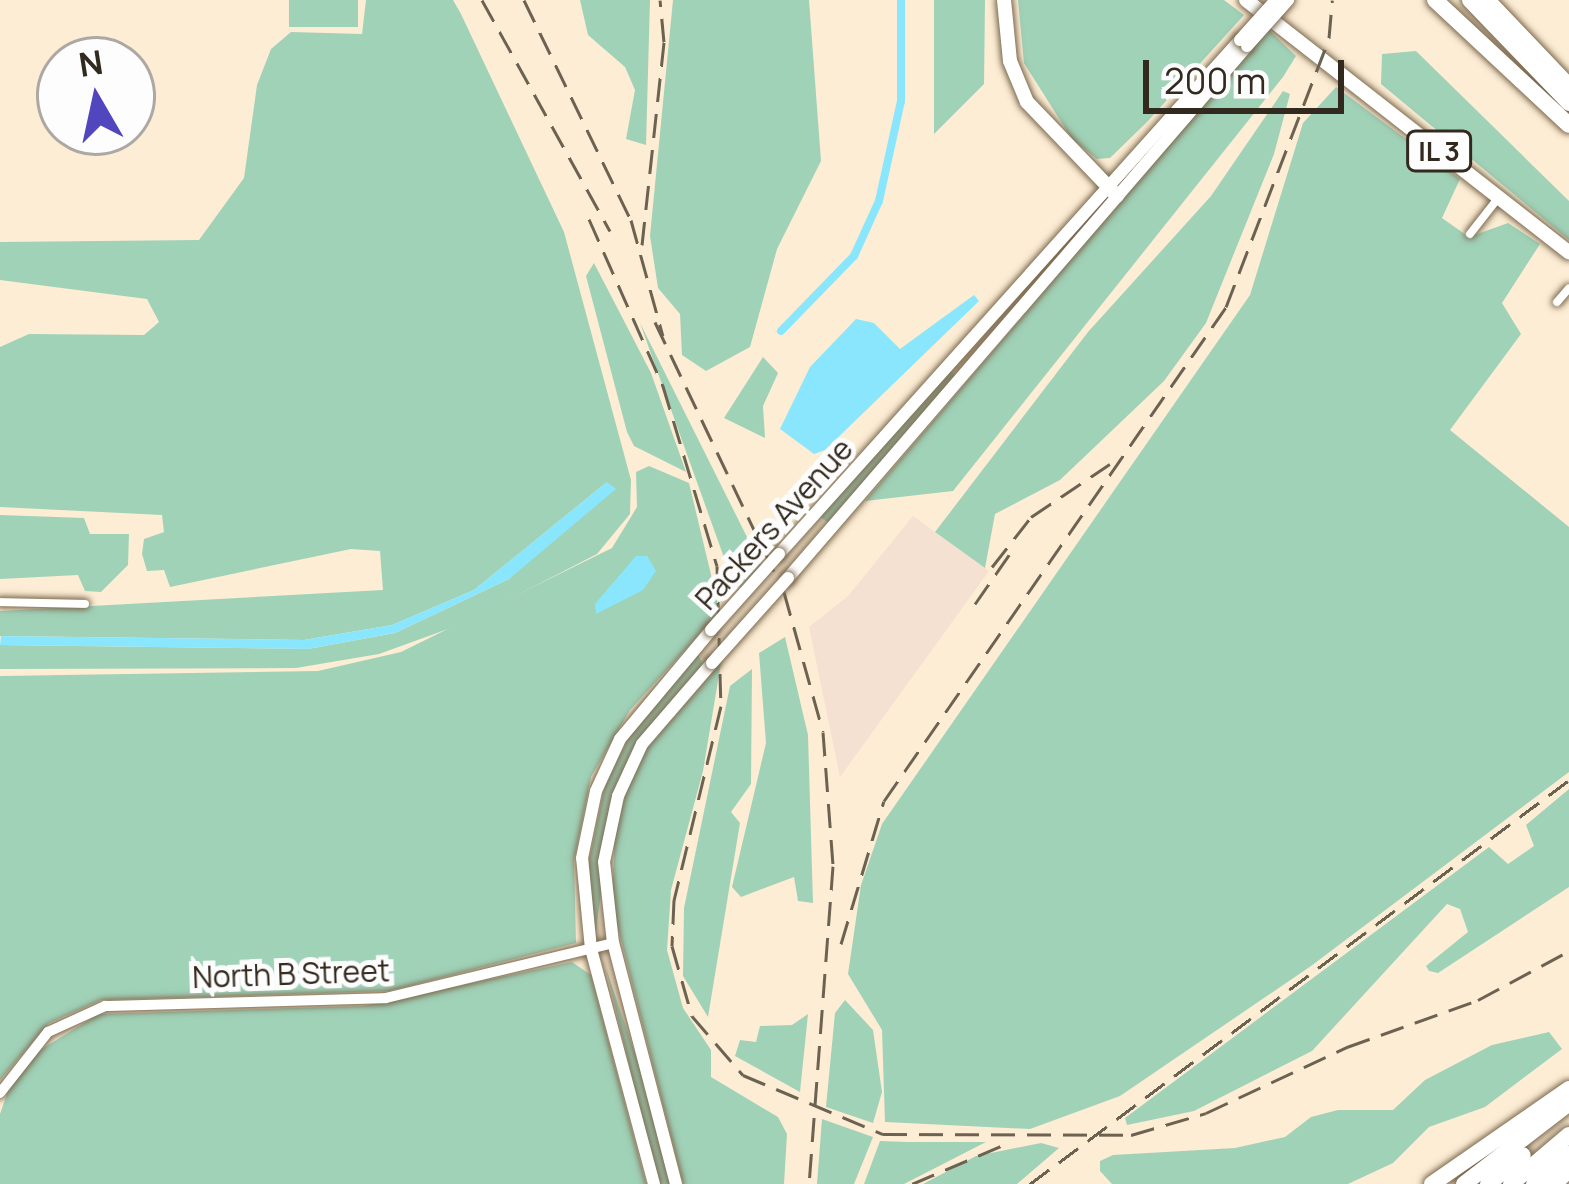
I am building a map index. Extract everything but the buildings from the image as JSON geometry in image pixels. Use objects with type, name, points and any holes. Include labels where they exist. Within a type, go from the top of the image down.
[{"type":"highway","points":[[1435,0],[1569,125]]},
{"type":"highway","points":[[1470,0],[1569,103]]},
{"type":"highway","points":[[1487,0],[1569,86]]},
{"type":"highway","points":[[1432,1184],[1569,1089]]},
{"type":"highway","points":[[1464,1184],[1569,1103]]},
{"type":"highway","points":[[1488,1184],[1569,1115]]},
{"type":"highway","points":[[1511,1184],[1569,1135]]},
{"type":"highway","points":[[1534,1184],[1569,1154]]},
{"type":"highway","points":[[1554,1184],[1569,1170]]},
{"type":"main road","points":[[1004,0],[1010,61],[1028,102],[1113,192]]},
{"type":"main road","name":"IL 3","points":[[1246,0],[1569,253]]},
{"type":"main road","name":"Packers Avenue","points":[[676,1184],[614,943],[604,862],[617,796],[642,744],[876,479],[1276,0]]},
{"type":"main road","name":"Packers Avenue","points":[[1243,43],[1288,0]]},
{"type":"main road","name":"Packers Avenue","points":[[654,1184],[592,949],[583,857],[596,791],[634,718],[855,469],[1113,192]]},
{"type":"street","points":[[1470,234],[1499,197]]},
{"type":"street","points":[[1557,302],[1569,288]]},
{"type":"street","points":[[0,602],[86,604]]},
{"type":"street","name":"North B Street","points":[[0,1093],[48,1032],[105,1006],[386,998],[614,943]]},
{"type":"shaded area","points":[[913,516],[989,571],[840,777],[809,627],[848,596]]},
{"type":"green space","points":[[289,0],[358,0],[358,27],[289,27]]},
{"type":"green space","points":[[366,0],[453,0],[461,14],[564,232],[631,480],[630,514],[597,554],[459,625],[379,654],[296,668],[0,669],[0,645],[308,649],[395,633],[509,579],[607,482],[474,590],[392,625],[304,640],[0,636],[0,611],[383,590],[380,551],[351,549],[170,587],[164,570],[147,571],[142,554],[144,539],[164,532],[162,515],[0,507],[0,347],[29,334],[144,335],[159,322],[147,299],[0,280],[0,242],[199,240],[244,178],[257,85],[271,49],[291,32],[362,34]]},
{"type":"green space","points":[[580,0],[650,0],[646,145],[626,139],[635,90],[625,67],[588,35]]},
{"type":"green space","points":[[673,0],[809,0],[821,161],[777,249],[750,347],[706,371],[682,355],[680,314],[658,288],[650,236]]},
{"type":"green space","points":[[934,0],[985,0],[984,84],[934,134]]},
{"type":"green space","points":[[1018,0],[1224,0],[1244,15],[1147,122],[1110,158],[1097,159],[1072,139],[1024,63]]},
{"type":"green space","points":[[1268,29],[1296,56],[1283,77],[953,491],[865,501]]},
{"type":"green space","points":[[1416,51],[1569,201],[1569,240],[1381,84],[1382,54]]},
{"type":"green space","points":[[1336,87],[1460,179],[1442,218],[1469,237],[1508,223],[1540,244],[1502,303],[1521,334],[1450,430],[1569,527],[1569,772],[1311,966],[1120,1096],[1030,1129],[885,1122],[882,1030],[848,974],[861,885],[882,824],[1250,295],[1303,123]]},
{"type":"green space","points":[[1283,91],[1290,94],[1274,154],[1206,323],[1164,381],[1060,480],[995,514],[985,568],[935,532],[1088,332],[1211,196]]},
{"type":"green space","points":[[594,263],[651,373],[686,472],[634,446],[627,432],[586,276]]},
{"type":"green space","points":[[640,323],[761,565],[741,588],[727,566]]},
{"type":"green space","points":[[763,357],[778,373],[763,406],[765,438],[724,418]]},
{"type":"green space","points":[[950,371],[957,377],[829,523],[820,517]]},
{"type":"green space","points":[[649,466],[689,483],[720,612],[630,710],[591,777],[574,861],[576,943],[389,991],[101,1000],[49,1023],[0,1080],[0,676],[318,671],[401,652],[612,548],[637,507],[636,472]]},
{"type":"green space","points":[[0,515],[84,518],[90,534],[129,534],[128,565],[101,592],[85,591],[78,575],[0,579]]},
{"type":"green space","points":[[785,637],[808,735],[813,903],[798,901],[794,877],[741,897],[732,887],[766,743],[759,653]]},
{"type":"green space","points":[[698,654],[703,665],[649,727],[615,790],[595,938],[587,872],[605,785],[632,731]]},
{"type":"green space","points":[[721,663],[703,771],[671,890],[667,950],[683,1008],[711,1050],[711,1077],[778,1117],[787,1134],[784,1184],[683,1184],[612,904],[615,829],[626,793],[647,748]]},
{"type":"green space","points":[[752,669],[751,784],[731,812],[740,823],[708,1017],[683,976],[684,908],[730,686]]},
{"type":"green space","points":[[1569,789],[1569,887],[1438,973],[1426,966],[1468,932],[1460,909],[1447,904],[1312,1051],[1194,1111],[1127,1125],[1125,1118],[1489,847],[1508,864],[1534,846],[1526,825]]},
{"type":"green space","points":[[572,962],[591,975],[646,1184],[0,1184],[0,1114],[8,1091],[35,1053],[99,1014],[363,1006]]},
{"type":"green space","points":[[606,969],[642,1074],[670,1184],[658,1184]]},
{"type":"green space","points":[[845,1000],[873,1030],[882,1092],[873,1123],[826,1107],[835,1013]]},
{"type":"green space","points":[[808,1014],[800,1092],[735,1056],[740,1040],[756,1042],[760,1026],[792,1025]]},
{"type":"green space","points":[[1549,1032],[1562,1049],[1485,1107],[1429,1127],[1393,1163],[1348,1184],[1112,1184],[1100,1171],[1100,1161],[1113,1155],[1235,1148],[1285,1137],[1311,1117],[1338,1110],[1393,1110],[1425,1080],[1492,1045]]},
{"type":"green space","points":[[822,1119],[873,1137],[854,1184],[817,1184]]},
{"type":"green space","points":[[880,1141],[986,1142],[904,1184],[864,1184]]},
{"type":"green space","points":[[1041,1143],[1059,1148],[1017,1184],[923,1184],[976,1156]]},
{"type":"water","points":[[974,295],[979,301],[825,450],[814,454],[780,429],[810,367],[856,319],[874,323],[900,349]]},
{"type":"water","points":[[607,482],[616,489],[509,579],[395,633],[308,649],[0,645],[1,636],[304,640],[392,625],[474,590]]},
{"type":"water","points":[[636,556],[647,556],[656,571],[643,590],[596,614],[595,604]]},
{"type":"waterway","points":[[781,331],[854,256],[879,201],[901,101],[901,0]]},
{"type":"railway","points":[[482,0],[610,231]]},
{"type":"railway","points":[[524,0],[631,220],[663,336]]},
{"type":"railway","points":[[642,245],[664,42],[660,0]]},
{"type":"railway","points":[[841,944],[884,801],[1226,307],[1329,38],[1332,0]]},
{"type":"railway","points":[[589,219],[663,386],[717,566],[721,706],[674,900],[672,946],[692,1016],[743,1075],[883,1134],[1131,1135],[1206,1113],[1347,1047],[1478,1000],[1569,951]]},
{"type":"railway","points":[[655,322],[784,592],[823,732],[833,866],[809,1184]]},
{"type":"railway","points":[[992,567],[1031,517],[1110,464]]},
{"type":"railway","points":[[975,604],[1009,555]]},
{"type":"railway","points":[[1030,1184],[1569,780]]},
{"type":"railway","points":[[912,1184],[1001,1146]]}]
